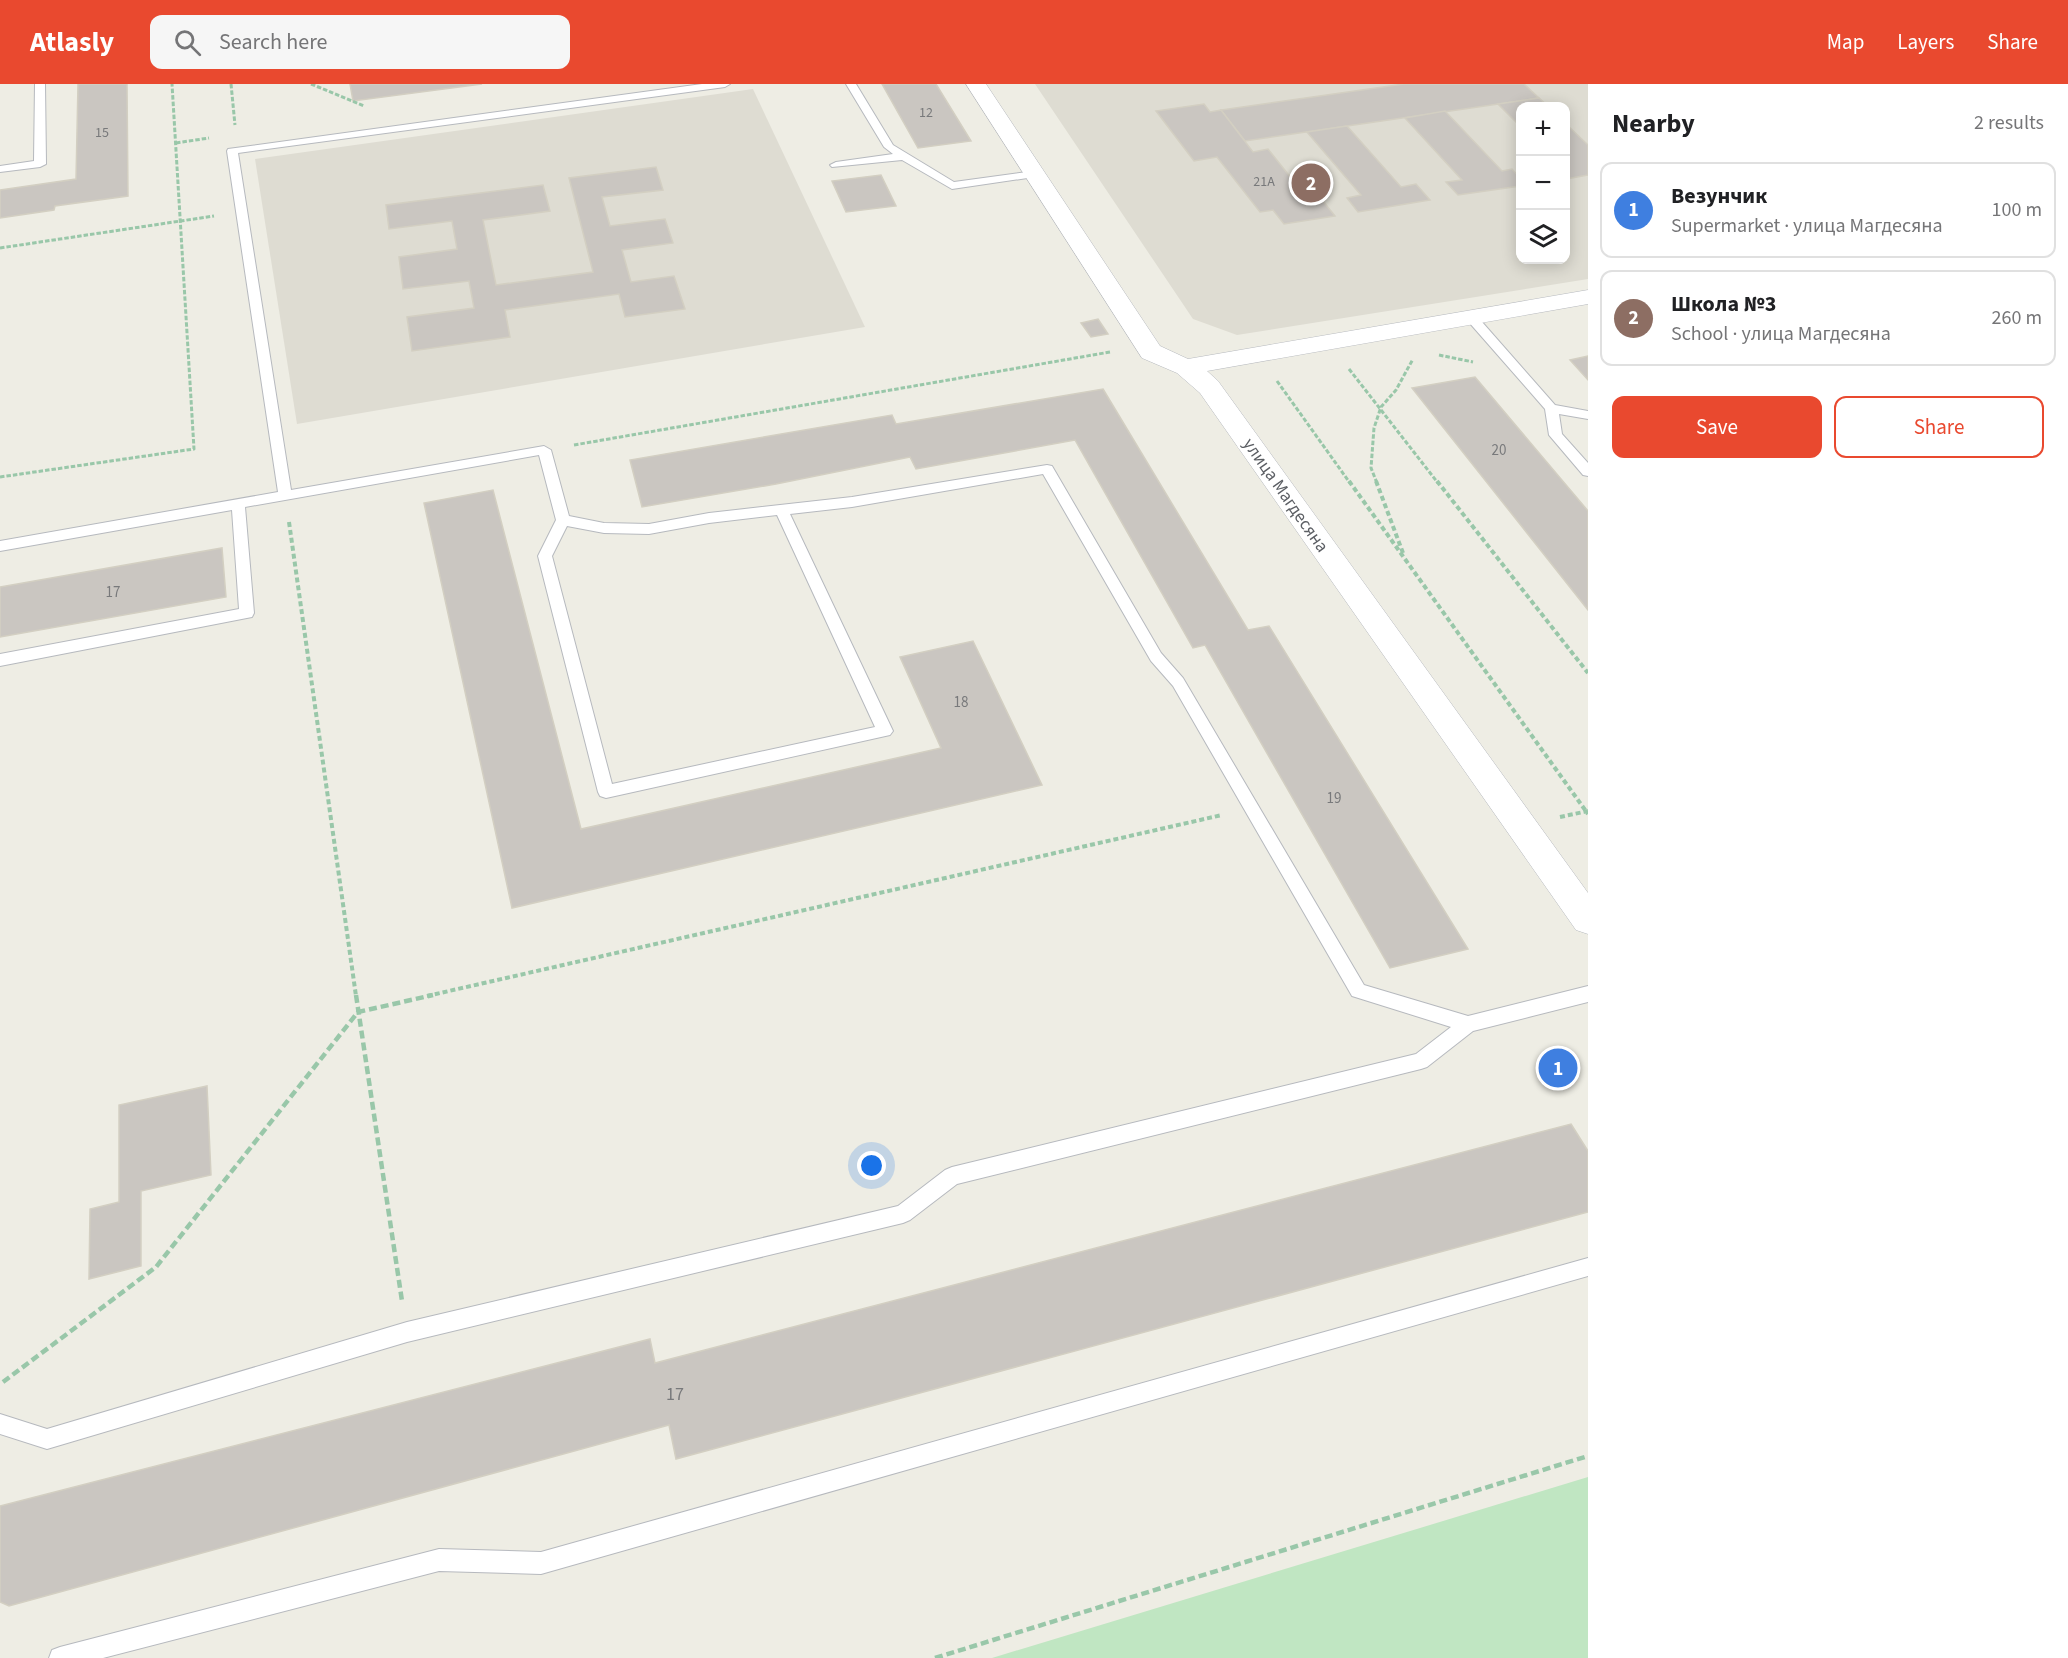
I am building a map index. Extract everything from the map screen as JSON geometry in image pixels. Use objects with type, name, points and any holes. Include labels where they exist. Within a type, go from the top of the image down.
[{"type":"street","name":"улица Магдесяна","points":[[975,84],[1146,346],[1151,352],[1186,367],[1209,387],[1588,920]]},
{"type":"street","points":[[1186,367],[1588,297]]},
{"type":"lane","points":[[0,170],[40,164],[40,84]]},
{"type":"lane","points":[[285,495],[232,151],[725,84]]},
{"type":"lane","points":[[851,84],[889,147],[952,186],[1034,174]]},
{"type":"lane","points":[[837,165],[904,156]]},
{"type":"lane","points":[[1471,317],[1551,408],[1556,435],[1588,472]]},
{"type":"lane","points":[[1551,408],[1588,415]]},
{"type":"lane","points":[[0,546],[544,450],[564,520],[545,556],[606,792],[885,731],[781,509]]},
{"type":"lane","points":[[564,520],[604,528],[649,529],[781,509],[852,502],[1047,469],[1156,657],[1178,682],[1358,991],[1468,1024]]},
{"type":"lane","points":[[0,660],[247,613],[238,504]]},
{"type":"lane","points":[[0,1424],[47,1439],[407,1332],[903,1214],[952,1176],[1422,1061],[1468,1024],[1588,994]]},
{"type":"lane","points":[[60,1658],[439,1560],[541,1563],[1588,1267]]},
{"type":"path","points":[[0,477],[194,449],[172,84]]},
{"type":"path","points":[[231,84],[236,135]]},
{"type":"path","points":[[310,84],[357,104],[368,106]]},
{"type":"path","points":[[0,248],[242,212]]},
{"type":"path","points":[[544,450],[1146,346]]},
{"type":"path","points":[[1405,559],[1371,468],[1374,428],[1381,407],[1396,390],[1417,350]]},
{"type":"path","points":[[1428,353],[1506,370],[1532,386]]},
{"type":"path","points":[[1343,361],[1588,673]]},
{"type":"path","points":[[1274,376],[1588,814]]},
{"type":"path","points":[[285,495],[358,1012],[407,1332]]},
{"type":"path","points":[[3,1382],[156,1267],[358,1012],[1252,808]]},
{"type":"path","points":[[935,1658],[1588,1456]]},
{"type":"shaded area","points":[[1035,84],[1588,84],[1588,279],[1237,335],[1193,319]]},
{"type":"shaded area","points":[[753,89],[865,327],[297,424],[255,159]]},
{"type":"green space","points":[[1588,1477],[1588,1658],[992,1658]]},
{"type":"building","points":[[78,84],[127,84],[128,196],[55,206],[54,210],[0,218],[0,190],[76,179]]},
{"type":"building","points":[[350,84],[482,84],[353,101]]},
{"type":"building","points":[[882,84],[936,84],[971,141],[918,148]]},
{"type":"building","points":[[1404,84],[1524,84],[1539,98],[1245,141],[1221,110]]},
{"type":"building","points":[[1539,98],[1544,102],[1516,102],[1516,122],[1498,104]]},
{"type":"building","points":[[1204,104],[1210,112],[1221,110],[1253,152],[1268,149],[1311,203],[1323,201],[1335,216],[1284,224],[1273,210],[1260,212],[1217,157],[1194,161],[1156,111]]},
{"type":"building","points":[[1445,111],[1502,171],[1512,169],[1516,174],[1516,187],[1458,195],[1446,182],[1462,180],[1405,118]]},
{"type":"building","points":[[1347,126],[1401,187],[1416,184],[1430,200],[1358,212],[1347,198],[1361,195],[1307,132]]},
{"type":"building","points":[[1570,128],[1588,145],[1588,175],[1570,178]]},
{"type":"building","points":[[656,167],[663,190],[602,197],[610,226],[665,219],[673,243],[622,250],[631,282],[674,276],[685,309],[625,317],[619,294],[505,310],[510,337],[412,351],[407,317],[474,308],[469,281],[403,289],[399,257],[457,249],[452,221],[389,229],[386,205],[543,185],[550,211],[483,220],[496,285],[593,272],[569,178]]},
{"type":"building","points":[[881,175],[896,206],[846,212],[832,181]]},
{"type":"building","points":[[1098,319],[1108,334],[1091,337],[1081,323]]},
{"type":"building","points":[[1588,356],[1588,380],[1570,360]]},
{"type":"building","points":[[1475,377],[1588,511],[1588,610],[1412,388]]},
{"type":"building","points":[[1103,389],[1248,630],[1269,626],[1468,949],[1390,968],[1205,645],[1193,648],[1075,440],[916,469],[910,457],[776,484],[642,507],[630,460],[892,415],[896,424]]},
{"type":"building","points":[[493,490],[581,829],[941,748],[900,657],[973,641],[1042,785],[512,908],[424,503]]},
{"type":"building","points":[[222,548],[226,597],[0,637],[0,587]]},
{"type":"building","points":[[207,1086],[211,1175],[141,1191],[141,1266],[89,1279],[90,1209],[119,1202],[119,1105]]},
{"type":"building","points":[[1571,1124],[1588,1151],[1588,1212],[676,1459],[669,1425],[9,1606],[0,1602],[0,1506],[650,1339],[655,1363]]},
{"type":"place","name":"Школа №3","points":[[1311,183]]},
{"type":"place","name":"Везунчик","points":[[1558,1068]]}]
